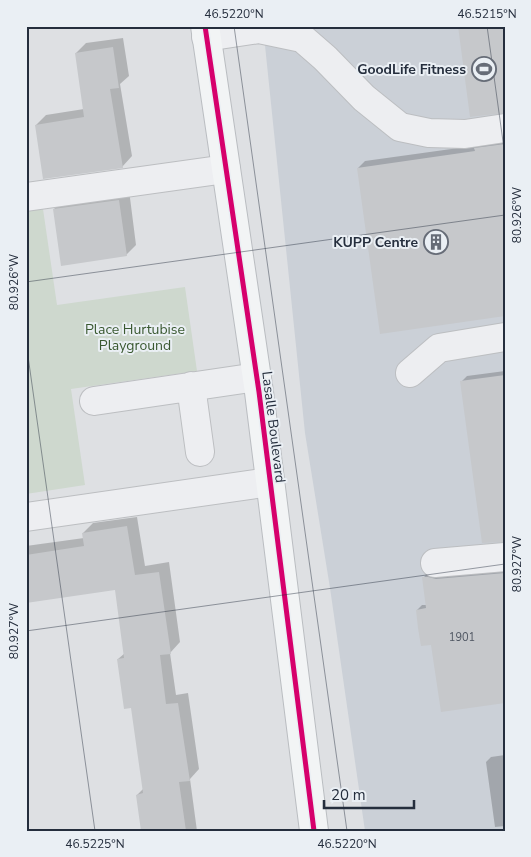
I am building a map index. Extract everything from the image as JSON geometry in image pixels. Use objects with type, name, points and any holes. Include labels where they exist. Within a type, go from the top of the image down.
[{"type":"main road","name":"Lasalle Boulevard","points":[[206,31],[257,377],[286,594],[314,831]]},
{"type":"lane","points":[[206,31],[259,29],[302,38],[325,58],[364,98],[400,128],[429,134],[465,134],[505,128]]},
{"type":"lane","points":[[26,197],[226,169]]},
{"type":"lane","points":[[410,373],[439,348],[505,336]]},
{"type":"lane","points":[[94,401],[257,377]]},
{"type":"lane","points":[[191,386],[200,452]]},
{"type":"lane","points":[[26,517],[270,482]]},
{"type":"lane","points":[[435,563],[505,557]]},
{"type":"shaded area","points":[[263,26],[505,26],[505,831],[365,831],[330,588],[305,433]]},
{"type":"green space","name":"Place Hurtubise Playground","points":[[43,209],[57,305],[185,287],[197,371],[71,389],[85,485],[26,494],[26,211]]},
{"type":"building","name":"GoodLife Fitness","points":[[458,26],[505,26],[505,113],[470,117]]},
{"type":"building","points":[[113,47],[119,88],[110,89],[123,168],[43,179],[35,125],[84,117],[75,53]]},
{"type":"building","name":"KUPP Centre","points":[[505,144],[505,316],[380,334],[357,168],[475,151],[474,148]]},
{"type":"building","points":[[119,200],[127,256],[61,266],[53,209]]},
{"type":"building","points":[[505,375],[505,542],[482,543],[460,381]]},
{"type":"building","points":[[127,526],[135,575],[159,572],[171,654],[160,655],[166,704],[178,703],[190,781],[179,782],[186,831],[141,831],[136,795],[143,793],[131,708],[124,709],[117,659],[124,658],[115,590],[26,603],[26,555],[84,546],[82,533]]},
{"type":"building","points":[[505,573],[505,703],[441,712],[431,645],[421,646],[418,628],[416,610],[426,608],[422,577],[436,579]]},
{"type":"cycle path","points":[[205,26],[259,392],[314,831]]},
{"type":"place","name":"GoodLife Fitness","points":[[484,69]]},
{"type":"place","name":"KUPP Centre","points":[[436,242]]}]
